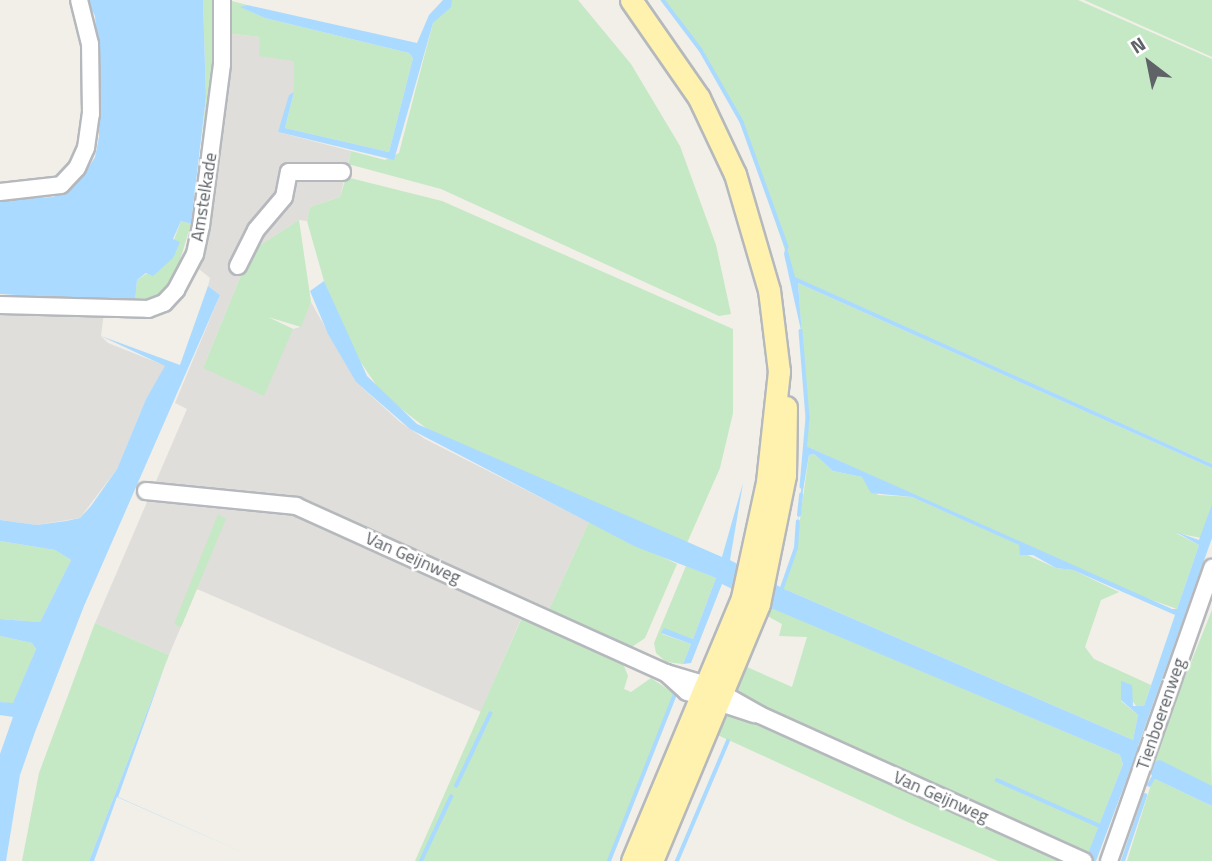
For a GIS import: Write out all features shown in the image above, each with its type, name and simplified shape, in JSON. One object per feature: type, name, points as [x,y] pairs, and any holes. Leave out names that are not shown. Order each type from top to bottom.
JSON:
[{"type":"main road","points":[[631,0],[682,70],[736,174],[760,250],[779,370],[761,562],[750,601],[712,695],[652,861]]},
{"type":"main road","points":[[632,861],[712,695]]},
{"type":"street","points":[[0,192],[61,185],[77,167],[86,148],[91,114],[90,44],[79,0]]},
{"type":"street","name":"Amstelkade","points":[[0,305],[148,309],[164,303],[176,290],[195,254],[201,226],[222,64],[222,0]]},
{"type":"street","points":[[239,267],[256,230],[284,197],[289,172],[342,172]]},
{"type":"street","name":"Van Geijnweg","points":[[146,491],[296,506],[1082,860]]},
{"type":"street","name":"Tienboerenweg","points":[[1110,861],[1212,568]]},
{"type":"shaded area","points":[[226,33],[261,37],[295,60],[294,92],[278,132],[351,151],[340,197],[310,207],[307,221],[299,220],[251,251],[203,368],[259,314],[293,329],[300,327],[311,302],[356,382],[400,422],[425,439],[589,522],[547,614],[527,605],[481,712],[197,589],[169,655],[95,623],[187,409],[175,403],[220,295],[208,286],[210,278],[194,265]]},
{"type":"shaded area","points":[[0,311],[104,312],[101,336],[108,343],[166,366],[146,399],[117,469],[80,518],[37,525],[0,520]]},
{"type":"green space","points":[[203,0],[217,0],[219,36],[199,166],[206,97]]},
{"type":"green space","points":[[228,0],[247,5],[241,7],[265,18],[409,53],[413,58],[389,152],[285,128],[294,92],[294,61],[259,56],[260,37],[226,33]]},
{"type":"green space","points":[[452,0],[578,0],[631,64],[680,146],[716,245],[731,314],[719,316],[441,189],[348,164],[351,151],[385,160],[399,153],[433,23]]},
{"type":"green space","points":[[663,0],[1078,0],[1212,59],[1212,464],[794,277],[742,122],[701,50]]},
{"type":"green space","points":[[1084,0],[1212,0],[1212,57]]},
{"type":"green space","points":[[346,177],[442,201],[733,329],[733,413],[720,468],[687,543],[430,431],[383,395],[351,348],[324,281],[307,221],[310,207],[340,197]]},
{"type":"green space","points":[[299,220],[311,302],[301,327],[268,317],[293,329],[264,396],[203,368],[251,251]]},
{"type":"green space","points":[[181,221],[191,224],[174,280],[151,306],[135,302],[137,280],[166,261]]},
{"type":"green space","points":[[798,283],[1212,468],[1212,504],[1201,538],[1176,533],[1199,545],[1177,609],[1124,590],[806,446],[808,418]]},
{"type":"green space","points":[[814,454],[833,471],[862,477],[878,495],[912,497],[1020,545],[1025,554],[1056,568],[1073,570],[1119,592],[1101,600],[1085,647],[1094,659],[1151,685],[1144,706],[1138,708],[1124,691],[1121,701],[1138,715],[1133,740],[782,588],[796,548],[809,455]]},
{"type":"green space","points":[[218,514],[226,519],[181,627],[174,624]]},
{"type":"green space","points":[[589,522],[677,564],[645,638],[632,647],[624,647],[547,614]]},
{"type":"green space","points":[[0,541],[55,550],[71,560],[40,622],[0,619]]},
{"type":"green space","points":[[686,566],[716,578],[693,639],[664,629],[662,634],[691,644],[683,664],[666,662],[656,653],[654,643]]},
{"type":"green space","points":[[763,604],[1120,755],[1123,764],[1088,854],[770,714],[731,689],[740,664],[792,687],[807,637],[779,636],[782,624],[760,612]]},
{"type":"green space","points":[[1212,610],[1211,752],[1212,788],[1151,762]]},
{"type":"green space","points":[[524,613],[622,661],[628,676],[624,689],[631,692],[651,678],[675,694],[609,861],[415,861]]},
{"type":"green space","points":[[95,623],[169,655],[89,861],[22,861],[39,773]]},
{"type":"green space","points":[[0,636],[32,643],[36,649],[13,704],[0,702]]},
{"type":"green space","points":[[720,712],[779,731],[1070,861],[998,861],[711,732]]},
{"type":"green space","points":[[1153,778],[1212,806],[1212,861],[1127,861]]},
{"type":"water","points":[[87,0],[203,0],[206,97],[191,224],[181,221],[173,239],[180,242],[173,258],[153,276],[146,273],[137,280],[135,302],[0,294],[0,200],[53,197],[83,176],[95,157],[99,137],[98,51],[95,16]]},
{"type":"water","points":[[443,0],[452,0],[451,7],[433,23],[394,160],[278,132],[289,95],[294,92],[285,128],[389,152],[413,58],[409,53],[265,18],[240,7],[247,5],[417,43],[429,15]]},
{"type":"water","points":[[786,244],[795,277],[1212,464],[1212,468],[798,283],[802,335],[784,254]]},
{"type":"water","points":[[324,281],[367,376],[417,424],[722,557],[743,483],[730,560],[782,588],[1133,740],[1138,715],[1121,700],[1121,681],[1132,685],[1133,706],[1144,706],[1175,615],[1073,570],[1056,568],[1033,555],[1020,555],[1019,545],[912,497],[871,493],[862,477],[833,471],[814,454],[809,455],[797,526],[806,446],[1172,609],[1177,609],[1199,545],[1176,532],[1199,540],[1212,504],[1212,538],[1138,746],[1140,757],[1151,762],[1160,760],[1212,786],[1212,806],[1153,778],[1148,768],[1132,765],[1096,861],[1085,861],[1123,764],[1120,755],[771,608],[722,584],[691,663],[683,664],[691,644],[661,633],[664,628],[693,639],[716,578],[634,546],[410,429],[356,382],[328,334],[310,291]]},
{"type":"water","points":[[208,286],[220,295],[84,606],[35,732],[20,775],[6,861],[0,861],[0,754],[13,717],[0,715],[0,702],[13,703],[36,649],[32,643],[0,636],[0,619],[40,622],[71,560],[55,550],[0,541],[0,520],[37,525],[66,521],[80,518],[91,506],[117,469],[146,399],[165,366],[101,336],[180,365]]},
{"type":"water","points":[[164,668],[118,797],[263,861],[117,797],[94,861],[89,861]]},
{"type":"waterway","points":[[663,0],[701,50],[742,122],[787,247]]},
{"type":"waterway","points":[[801,331],[808,418],[802,487]]},
{"type":"waterway","points":[[799,515],[801,495]]},
{"type":"waterway","points":[[782,588],[796,548],[798,522]]},
{"type":"waterway","points":[[609,861],[675,694]]},
{"type":"waterway","points":[[456,786],[490,714]]},
{"type":"waterway","points":[[677,861],[728,741]]},
{"type":"waterway","points":[[1149,785],[1153,778]]},
{"type":"waterway","points":[[997,780],[1098,825]]},
{"type":"waterway","points":[[1123,861],[1145,796]]},
{"type":"waterway","points":[[421,861],[451,797]]}]
